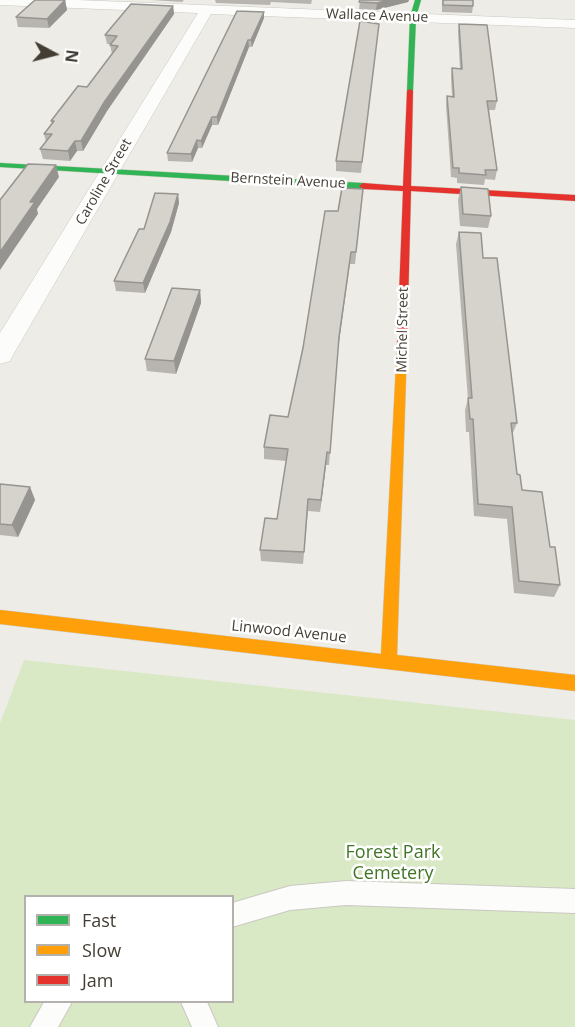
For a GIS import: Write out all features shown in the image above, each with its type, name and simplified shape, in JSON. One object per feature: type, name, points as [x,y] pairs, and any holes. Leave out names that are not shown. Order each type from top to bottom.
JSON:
[{"type":"street","name":"Michel Street","points":[[389,660],[401,400],[413,17],[418,0]]},
{"type":"street","name":"Wallace Avenue","points":[[7,1],[90,2],[207,9],[254,5],[413,17],[575,24]]},
{"type":"street","points":[[0,13],[7,1]]},
{"type":"street","name":"Caroline Street","points":[[0,355],[207,9]]},
{"type":"street","name":"Bernstein Avenue","points":[[0,165],[575,198]]},
{"type":"street","name":"Linwood Avenue","points":[[0,617],[389,660],[575,684]]},
{"type":"lane","points":[[234,914],[290,898],[346,893],[575,901]]},
{"type":"lane","points":[[42,1027],[59,1003]]},
{"type":"lane","points":[[194,1003],[205,1027]]},
{"type":"green space","name":"Forest Park Cemetery","points":[[24,660],[575,720],[575,1027],[0,1027],[0,723]]},
{"type":"building","points":[[35,0],[65,0],[47,19],[16,17]]},
{"type":"building","points":[[360,0],[389,0],[377,3],[359,2]]},
{"type":"building","points":[[443,0],[473,0],[473,6],[443,5]]},
{"type":"building","points":[[131,4],[173,6],[105,101],[81,141],[75,141],[68,151],[40,149],[52,134],[44,134],[54,121],[51,121],[78,86],[87,87],[118,46],[110,45],[117,36],[105,35]]},
{"type":"building","points":[[237,11],[264,12],[251,40],[248,40],[217,117],[212,117],[201,141],[197,140],[191,154],[167,153]]},
{"type":"building","points":[[360,21],[379,24],[362,162],[336,161]]},
{"type":"building","points":[[459,24],[487,25],[497,101],[487,101],[497,170],[485,170],[486,175],[459,173],[459,168],[453,168],[447,96],[454,97],[452,68],[462,69]]},
{"type":"building","points":[[28,164],[56,165],[30,202],[35,202],[0,252],[0,200]]},
{"type":"building","points":[[461,187],[488,189],[491,216],[463,214]]},
{"type":"building","points":[[342,188],[363,189],[356,252],[351,252],[339,337],[330,453],[327,452],[321,500],[308,499],[304,552],[260,550],[265,518],[277,519],[288,449],[264,447],[270,415],[288,417],[303,348],[325,211],[338,211]]},
{"type":"building","points":[[155,193],[178,194],[170,222],[143,283],[114,281],[139,229],[144,229]]},
{"type":"building","points":[[459,232],[481,233],[483,258],[497,258],[517,423],[511,423],[517,474],[520,475],[522,490],[542,492],[550,547],[555,547],[560,585],[519,581],[512,507],[478,504],[473,419],[470,419],[468,398],[472,398]]},
{"type":"building","points":[[172,288],[200,290],[174,361],[145,359]]},
{"type":"building","points":[[0,484],[30,487],[12,525],[0,524]]},
{"type":"traffic: fast","points":[[410,91],[413,17],[418,0]]},
{"type":"traffic: fast","points":[[0,165],[363,186]]},
{"type":"traffic: slow","points":[[389,660],[402,346]]},
{"type":"traffic: slow","points":[[0,617],[575,683]]},
{"type":"traffic: jam","points":[[402,346],[410,91]]},
{"type":"traffic: jam","points":[[363,186],[575,198]]}]
